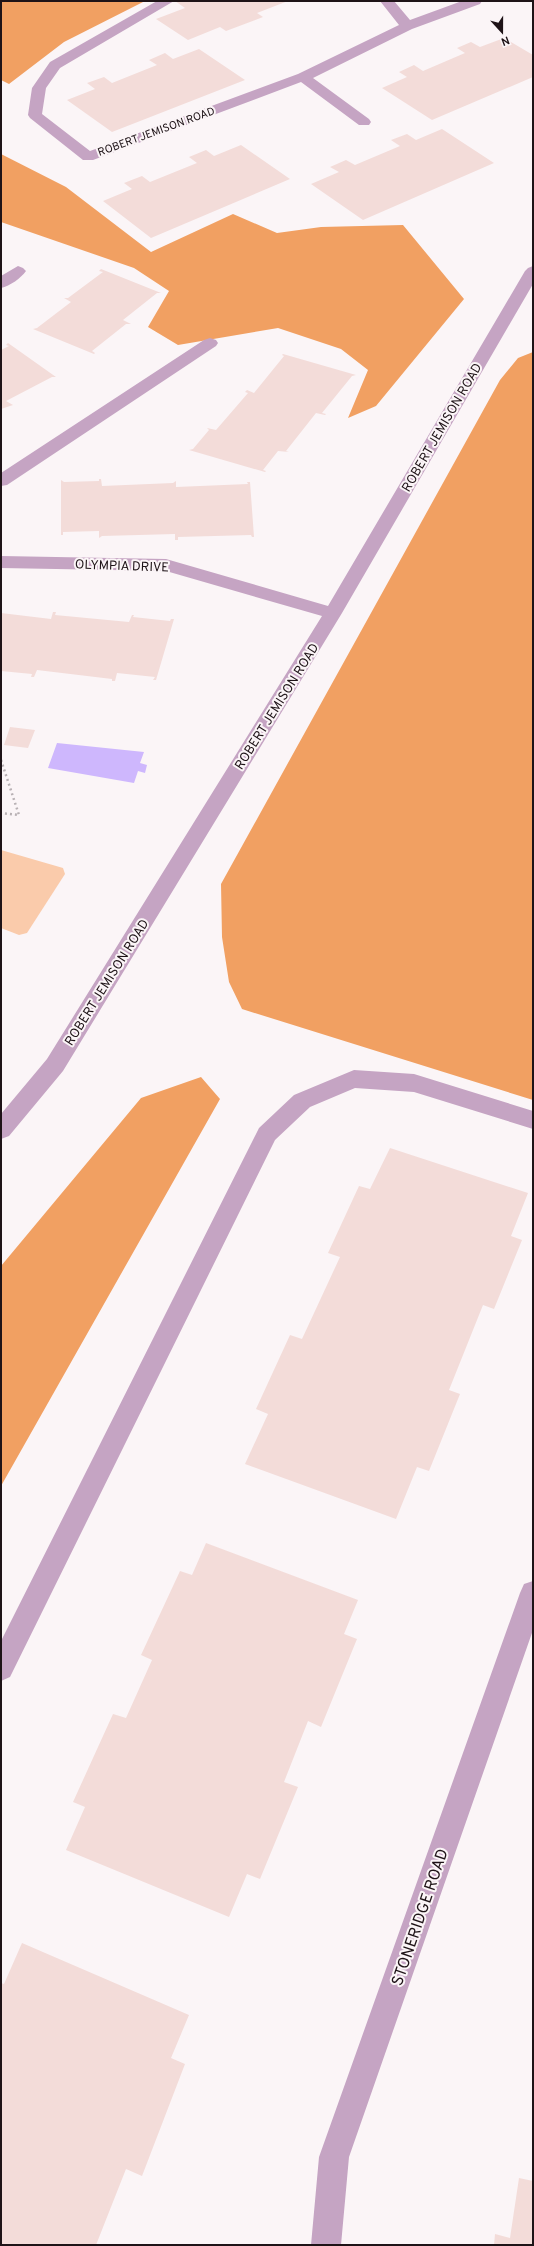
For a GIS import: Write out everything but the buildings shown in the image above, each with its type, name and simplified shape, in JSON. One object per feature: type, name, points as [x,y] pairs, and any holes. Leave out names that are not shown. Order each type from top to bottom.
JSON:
[{"type":"street","name":"ROBERT JEMISON ROAD","points":[[167,1],[55,65],[39,88],[35,115],[88,157],[303,77],[407,26]]},
{"type":"street","points":[[387,1],[407,26],[475,1]]},
{"type":"street","points":[[303,77],[364,122]]},
{"type":"street","name":"ROBERT JEMISON ROAD","points":[[1,1130],[55,1065],[333,613],[528,288],[533,270]]},
{"type":"street","points":[[1,283],[18,271]]},
{"type":"street","points":[[1,481],[210,343]]},
{"type":"street","name":"OLYMPIA DRIVE","points":[[1,562],[166,565],[333,613]]},
{"type":"street","points":[[1,1668],[267,1134],[302,1101],[354,1079],[414,1083],[533,1120]]},
{"type":"street","name":"STONERIDGE ROAD","points":[[326,2245],[334,2157],[533,1593]]},
{"type":"path","points":[[1,760],[19,815],[1,812]]},
{"type":"shaded area","points":[[1,1],[145,1],[64,42],[9,84],[1,80]]},
{"type":"shaded area","points":[[1,154],[66,187],[151,252],[233,214],[277,233],[321,227],[403,225],[464,299],[376,406],[348,418],[368,370],[341,349],[278,328],[178,345],[148,327],[169,291],[134,268],[1,222]]},
{"type":"shaded area","points":[[533,352],[533,1100],[242,1009],[229,982],[222,937],[221,884],[500,380],[518,358]]},
{"type":"shaded area","points":[[57,743],[144,752],[140,763],[147,765],[145,773],[138,771],[134,783],[48,768]]},
{"type":"shaded area","points":[[1,850],[63,868],[65,874],[27,933],[19,935],[1,928]]},
{"type":"shaded area","points":[[201,1077],[220,1099],[1,1486],[1,1266],[141,1098]]}]
